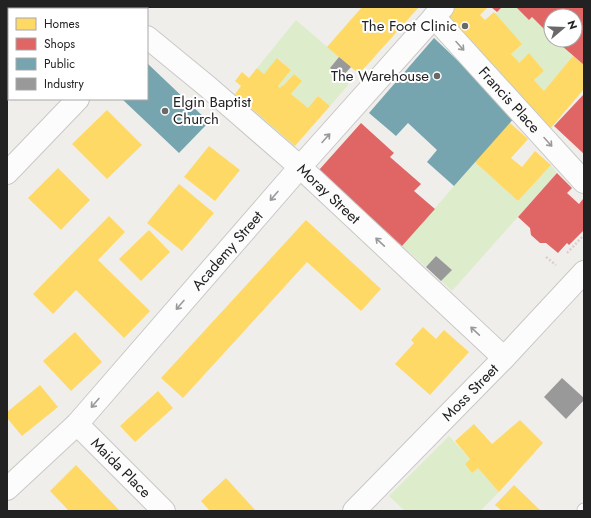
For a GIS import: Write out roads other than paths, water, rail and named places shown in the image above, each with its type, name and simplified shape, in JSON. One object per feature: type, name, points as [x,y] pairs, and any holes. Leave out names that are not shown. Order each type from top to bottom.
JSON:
[{"type":"street","name":"Academy Street","points":[[7,489],[77,424],[300,167],[439,12]]},
{"type":"street","name":"Francis Place","points":[[439,12],[584,182]]},
{"type":"street","name":"Moray Street","points":[[148,38],[208,87],[300,167],[504,358]]},
{"type":"street","points":[[7,173],[77,100]]},
{"type":"street","name":"Moss Street","points":[[354,511],[504,358],[584,272]]},
{"type":"street","name":"Maida Place","points":[[77,424],[164,511]]},
{"type":"place","name":"The Foot Clinic","points":[[465,26]]},
{"type":"place","name":"The Warehouse","points":[[437,76]]},
{"type":"place","name":"Elgin Baptist Church","points":[[165,111]]}]
